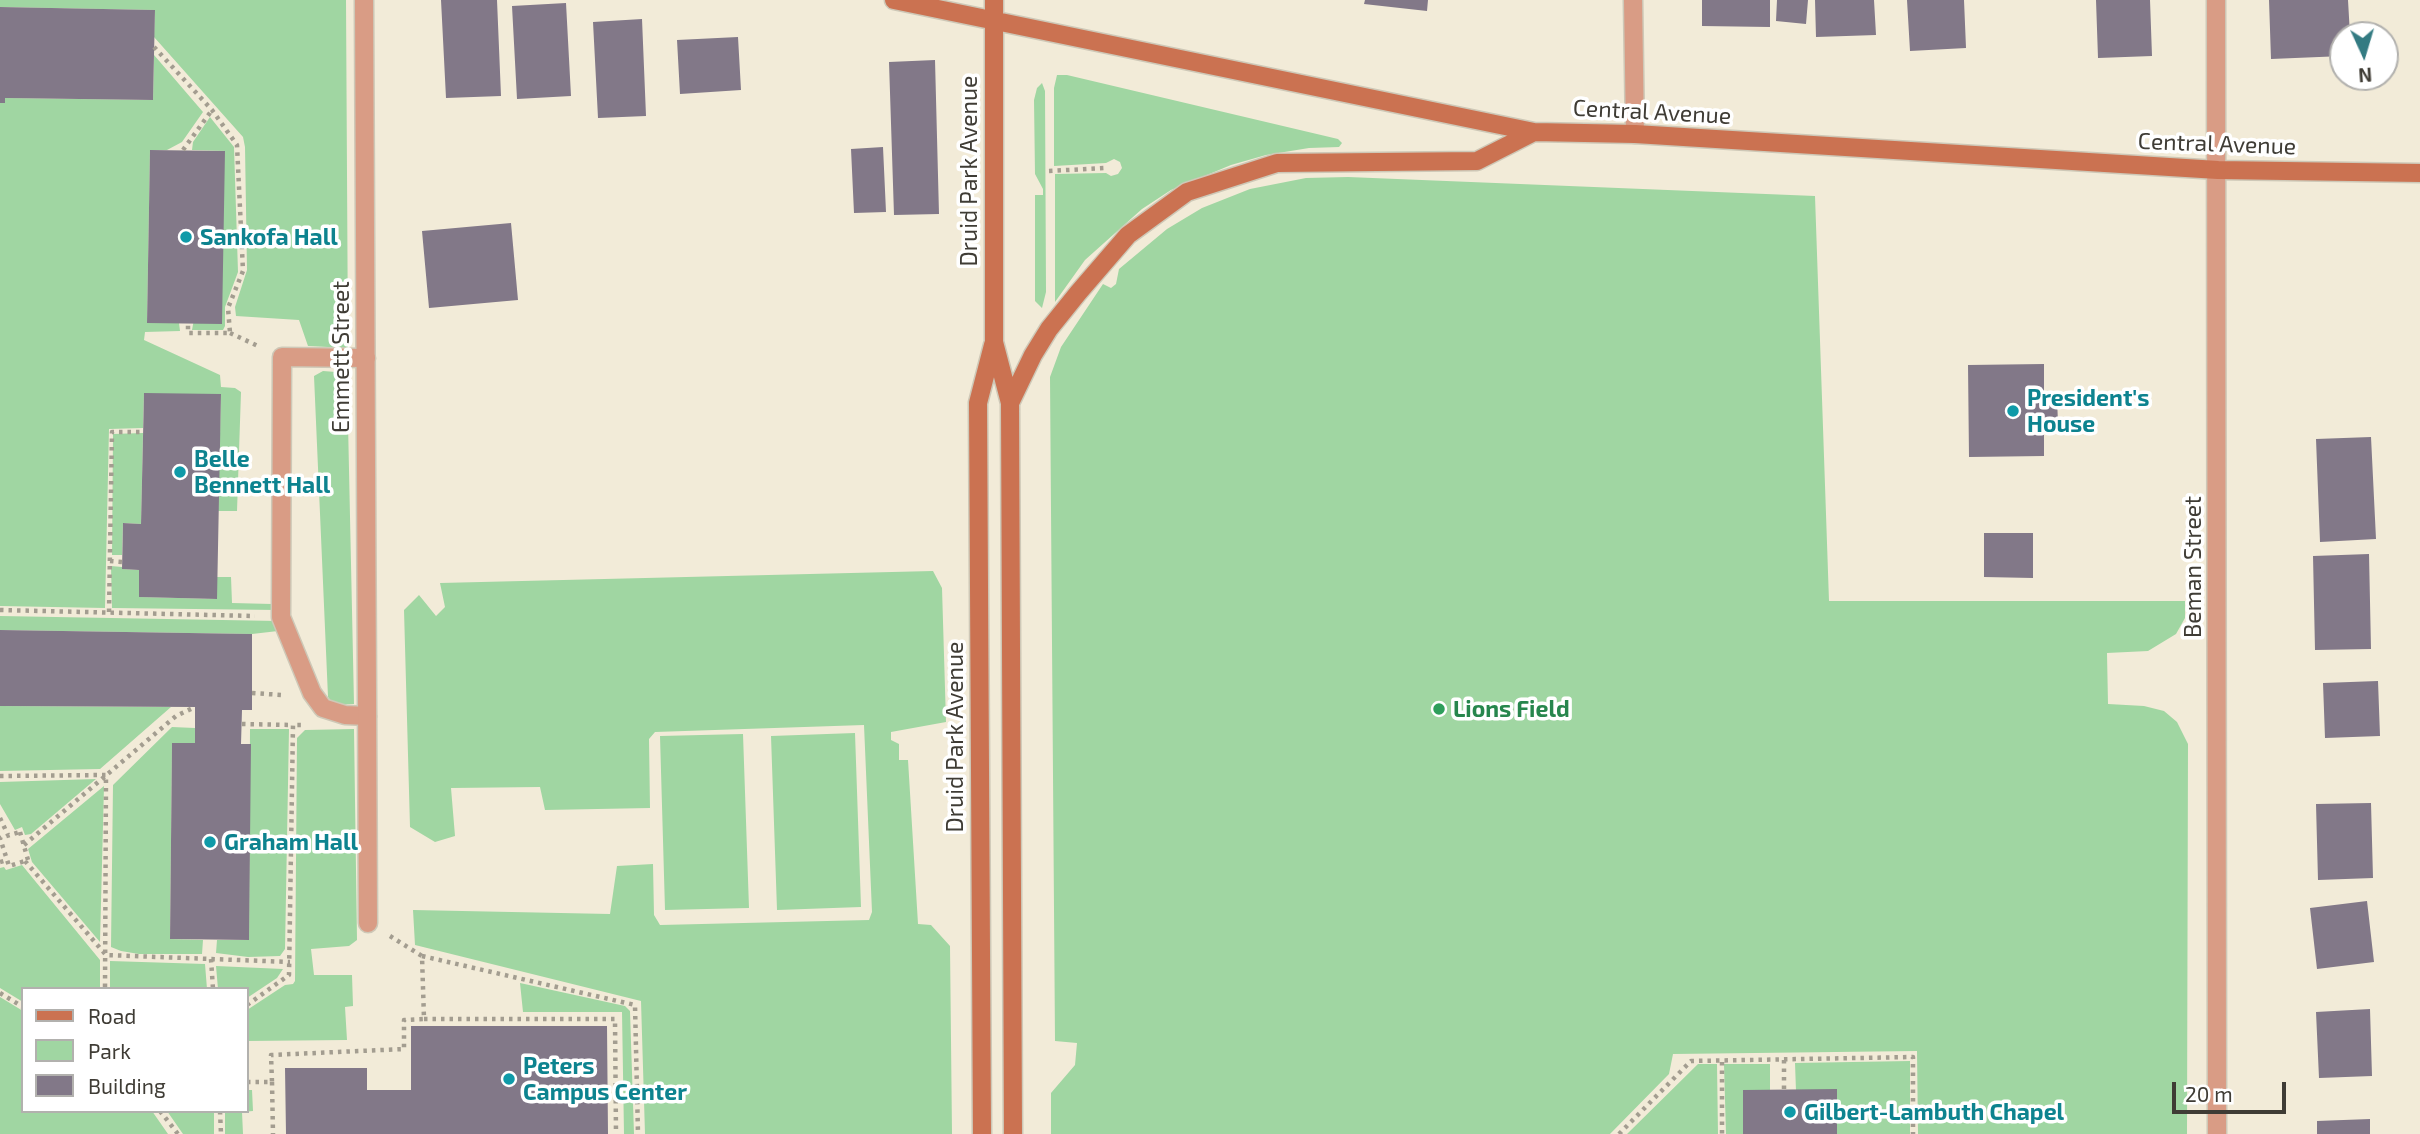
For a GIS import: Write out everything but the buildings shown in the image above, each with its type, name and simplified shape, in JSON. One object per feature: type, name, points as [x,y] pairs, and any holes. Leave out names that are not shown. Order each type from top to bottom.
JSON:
[{"type":"main road","name":"Central Avenue","points":[[894,0],[1534,132],[1635,134],[2218,170],[2420,173]]},
{"type":"main road","name":"Druid Park Avenue","points":[[994,0],[994,342],[1010,403],[1013,1134]]},
{"type":"main road","points":[[1010,403],[1033,355],[1049,330],[1086,284],[1128,235],[1187,192],[1277,163],[1477,161],[1534,132]]},
{"type":"main road","name":"Druid Park Avenue","points":[[982,1134],[978,403],[994,342]]},
{"type":"street","name":"Emmett Street","points":[[364,0],[368,923]]},
{"type":"street","points":[[1633,0],[1635,134]]},
{"type":"street","name":"Beman Street","points":[[2216,0],[2217,1134]]},
{"type":"street","points":[[366,358],[282,357],[281,617],[312,693],[323,708],[345,715],[368,716]]},
{"type":"path","points":[[154,47],[212,110],[237,145],[243,271],[228,308],[230,334],[188,333],[188,323]]},
{"type":"path","points":[[183,150],[212,110]]},
{"type":"path","points":[[1049,171],[1105,168]]},
{"type":"path","points":[[109,612],[112,432],[143,432]]},
{"type":"path","points":[[110,561],[122,562]]},
{"type":"path","points":[[0,610],[281,617]]},
{"type":"path","points":[[24,845],[176,716],[195,708]]},
{"type":"path","points":[[242,724],[310,725]]},
{"type":"path","points":[[248,1004],[289,975],[293,725]]},
{"type":"path","points":[[0,776],[106,775]]},
{"type":"path","points":[[105,987],[106,775]]},
{"type":"path","points":[[0,818],[8,835]]},
{"type":"path","points":[[20,832],[24,845],[29,860],[9,866],[0,838],[20,832]]},
{"type":"path","points":[[0,862],[7,860]]},
{"type":"path","points":[[25,861],[106,955],[290,962]]},
{"type":"path","points":[[368,923],[422,956],[635,1005],[639,1134]]},
{"type":"path","points":[[422,956],[424,1019]]},
{"type":"path","points":[[211,959],[213,987]]},
{"type":"path","points":[[0,993],[21,1006]]},
{"type":"path","points":[[273,1134],[271,1055],[404,1049],[404,1020],[615,1019],[616,1134]]},
{"type":"path","points":[[1619,1134],[1691,1061],[1913,1057],[1913,1134]]},
{"type":"path","points":[[1784,1060],[1784,1091]]},
{"type":"path","points":[[1721,1062],[1722,1134]]},
{"type":"path","points":[[248,1082],[272,1082]]},
{"type":"path","points":[[162,1113],[178,1134]]},
{"type":"path","points":[[220,1113],[221,1134]]},
{"type":"green space","points":[[0,0],[346,0],[348,348],[308,346],[299,320],[236,316],[235,307],[247,270],[243,137],[154,37],[155,10],[0,7]]},
{"type":"green space","points":[[154,55],[203,112],[182,142],[167,150],[150,150],[147,322],[179,323],[180,331],[145,332],[144,340],[220,375],[221,387],[235,388],[241,392],[237,511],[218,511],[221,395],[144,394],[143,428],[109,429],[105,608],[0,606],[0,103],[5,103],[5,98],[153,100]]},
{"type":"green space","points":[[1057,75],[1067,75],[1338,139],[1342,143],[1339,147],[1309,148],[1266,155],[1231,165],[1171,190],[1142,209],[1085,260],[1055,302],[1055,174],[1106,173],[1111,176],[1118,174],[1122,168],[1120,162],[1114,159],[1106,163],[1054,166],[1054,88]]},
{"type":"green space","points":[[1042,83],[1045,91],[1046,292],[1042,308],[1035,301],[1035,195],[1043,195],[1043,189],[1035,174],[1034,100],[1037,88]]},
{"type":"green space","points":[[210,117],[234,147],[238,272],[225,307],[223,330],[192,330],[225,151],[192,150],[193,142]]},
{"type":"green space","points":[[1348,177],[1815,196],[1829,601],[2185,601],[2185,618],[2176,634],[2148,651],[2107,653],[2108,704],[2144,706],[2164,711],[2177,722],[2188,744],[2187,1134],[1918,1134],[1917,1051],[1673,1054],[1669,1074],[1610,1134],[1051,1134],[1051,1093],[1075,1065],[1077,1043],[1055,1041],[1050,377],[1061,347],[1103,284],[1111,288],[1116,284],[1119,269],[1167,229],[1202,208],[1250,189],[1306,178]]},
{"type":"green space","points":[[323,371],[347,376],[354,704],[334,705],[328,697],[314,376]]},
{"type":"green space","points":[[143,433],[141,524],[123,523],[122,555],[112,555],[113,434]]},
{"type":"green space","points":[[111,566],[139,570],[140,597],[216,599],[217,577],[231,577],[232,603],[272,604],[277,610],[112,608]]},
{"type":"green space","points":[[933,571],[942,588],[946,722],[891,732],[891,740],[899,744],[899,760],[908,760],[918,924],[931,925],[950,946],[952,1134],[645,1134],[641,1001],[415,945],[413,910],[610,914],[617,866],[653,864],[654,915],[660,925],[869,920],[872,912],[864,725],[655,732],[649,739],[650,808],[545,810],[540,787],[451,788],[455,836],[435,842],[410,827],[404,610],[419,595],[436,616],[445,607],[440,583]]},
{"type":"green space","points":[[0,616],[278,621],[278,631],[252,634],[0,630]]},
{"type":"green space","points":[[0,706],[171,707],[100,769],[0,771]]},
{"type":"green space","points":[[172,727],[195,728],[195,743],[172,743],[170,939],[203,940],[202,954],[139,954],[121,951],[111,947],[113,785]]},
{"type":"green space","points":[[250,729],[289,729],[285,949],[280,956],[248,957],[216,953],[217,940],[249,940]]},
{"type":"green space","points":[[354,729],[357,940],[349,946],[311,949],[314,975],[352,975],[353,1006],[345,1007],[347,1040],[248,1041],[248,1009],[295,981],[297,738],[305,730]]},
{"type":"green space","points":[[855,733],[861,907],[777,910],[771,736]]},
{"type":"green space","points":[[743,734],[749,908],[665,910],[660,736]]},
{"type":"green space","points":[[96,779],[31,834],[25,835],[22,827],[15,830],[0,804],[0,782]]},
{"type":"green space","points":[[104,786],[100,942],[32,862],[28,849]]},
{"type":"green space","points":[[22,865],[100,960],[100,987],[21,987],[21,1001],[0,988],[0,868],[4,867],[6,870]]},
{"type":"green space","points":[[110,961],[205,964],[207,987],[110,987]]},
{"type":"green space","points":[[216,966],[283,969],[277,978],[248,997],[248,987],[218,987]]},
{"type":"green space","points":[[520,983],[625,1006],[630,1011],[634,1134],[624,1134],[622,1012],[523,1012]]},
{"type":"green space","points":[[0,997],[21,1010],[21,1113],[153,1113],[168,1134],[0,1134]]},
{"type":"green space","points":[[1910,1061],[1910,1134],[1837,1134],[1796,1091],[1795,1063]]},
{"type":"green space","points":[[1698,1064],[1717,1064],[1718,1134],[1627,1134]]},
{"type":"green space","points":[[1724,1064],[1770,1064],[1770,1091],[1743,1134],[1726,1134]]},
{"type":"green space","points":[[248,1090],[252,1090],[253,1111],[248,1111]]},
{"type":"green space","points":[[168,1113],[214,1113],[214,1134],[183,1134]]},
{"type":"green space","points":[[225,1113],[242,1113],[243,1134],[225,1134]]},
{"type":"place","name":"Sankofa Hall","points":[[186,237]]},
{"type":"place","name":"President's House","points":[[2013,411]]},
{"type":"place","name":"Belle Bennett Hall","points":[[180,472]]},
{"type":"place","name":"Lions Field","points":[[1439,709]]},
{"type":"place","name":"Graham Hall","points":[[210,842]]},
{"type":"place","name":"Peters Campus Center","points":[[509,1079]]},
{"type":"place","name":"Gilbert-Lambuth Chapel","points":[[1790,1112]]}]
